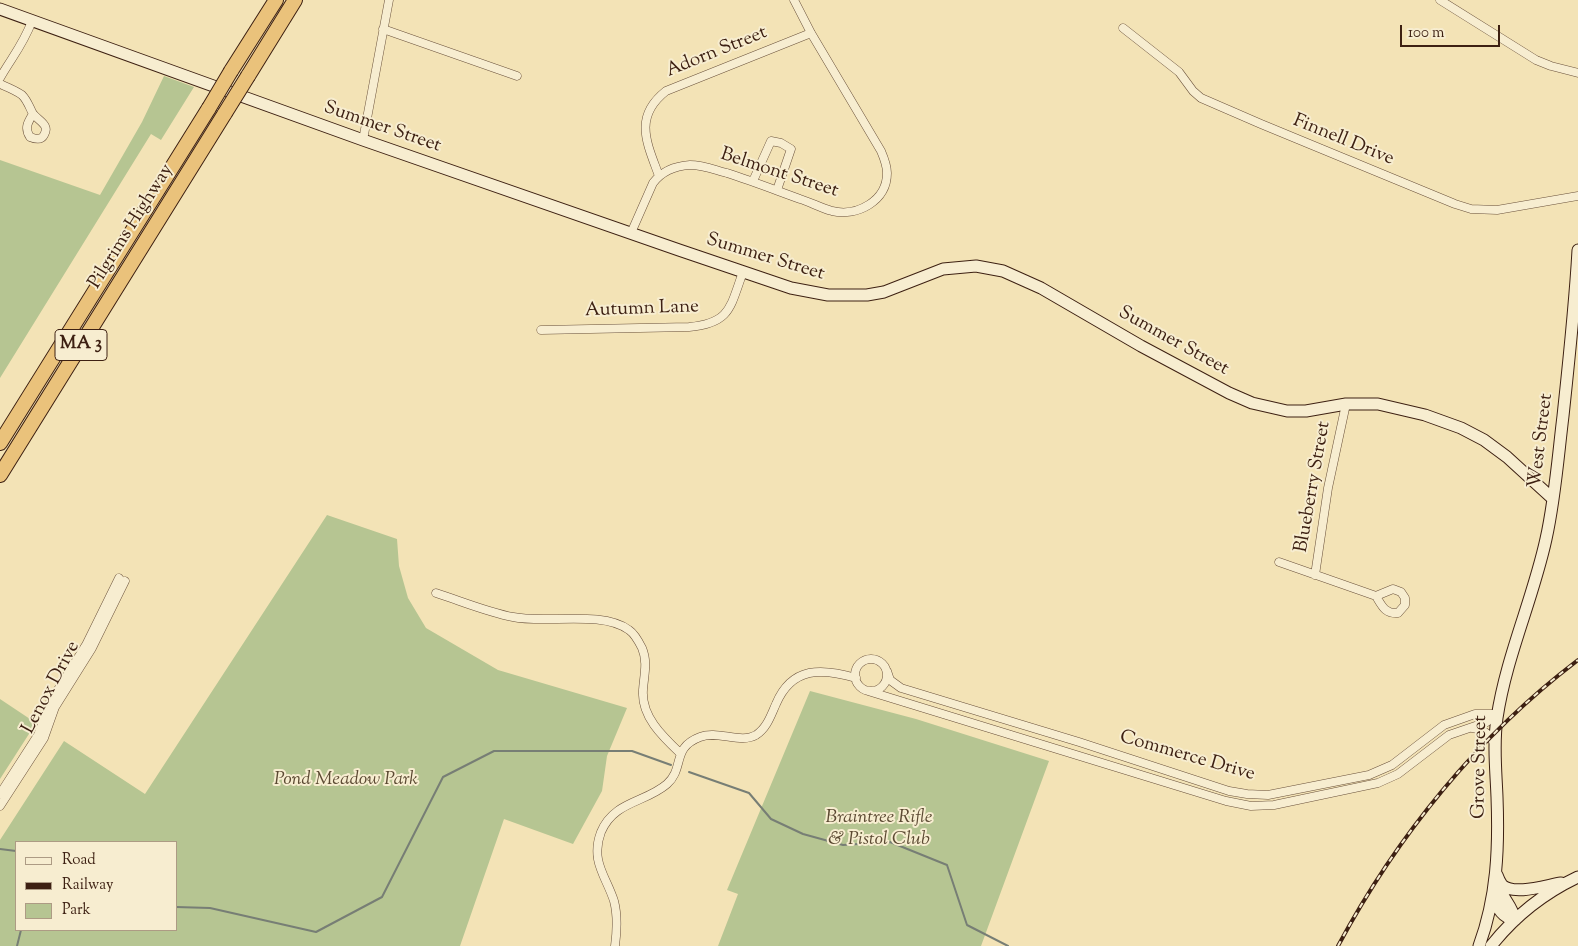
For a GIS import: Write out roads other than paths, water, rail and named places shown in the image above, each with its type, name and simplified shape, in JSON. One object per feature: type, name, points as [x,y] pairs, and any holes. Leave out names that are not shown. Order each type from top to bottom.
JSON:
[{"type":"highway","name":"Pilgrims Highway","points":[[0,444],[276,0]]},
{"type":"highway","name":"Pilgrims Highway","points":[[0,475],[295,0]]},
{"type":"street","points":[[363,140],[389,0]]},
{"type":"street","name":"Belmont Street","points":[[659,176],[680,166],[699,166],[753,181],[833,211],[849,212],[862,209],[880,195],[887,175],[886,163],[881,151],[811,33],[794,0]]},
{"type":"street","points":[[1440,0],[1536,60],[1578,74]]},
{"type":"street","name":"Summer Street","points":[[0,9],[363,140],[743,272],[810,292],[846,296],[884,292],[943,269],[959,266],[990,268],[1016,275],[1141,346],[1229,393],[1252,403],[1287,411],[1306,411],[1346,404],[1372,403],[1397,407],[1466,430],[1484,440],[1506,457],[1553,499]]},
{"type":"street","points":[[0,78],[17,54],[32,21]]},
{"type":"street","name":"Finnell Drive","points":[[1122,28],[1179,72],[1193,91],[1201,98],[1247,119],[1455,204],[1471,209],[1499,210],[1578,196]]},
{"type":"street","points":[[383,29],[517,76]]},
{"type":"street","name":"Adorn Street","points":[[659,176],[648,145],[646,133],[649,109],[656,99],[666,91],[811,33]]},
{"type":"street","points":[[0,84],[23,96],[31,107],[33,114]]},
{"type":"street","points":[[753,181],[771,141],[781,143],[791,149],[777,190]]},
{"type":"street","points":[[630,233],[659,176]]},
{"type":"street","name":"West Street","points":[[1519,633],[1542,556],[1553,499],[1570,348],[1578,250]]},
{"type":"street","name":"Autumn Lane","points":[[541,330],[689,326],[712,323],[723,316],[728,309],[743,272]]},
{"type":"street","name":"Blueberry Street","points":[[1315,575],[1327,496],[1346,404]]},
{"type":"street","points":[[1279,562],[1376,596]]},
{"type":"street","name":"Lenox Drive","points":[[0,794],[44,738],[55,707],[92,648],[122,579]]},
{"type":"street","points":[[436,593],[514,618],[593,620],[615,624],[628,629],[636,638],[644,656],[643,700],[647,714],[655,726],[680,753]]},
{"type":"street","name":"Grove Street","points":[[1479,946],[1494,892],[1496,875],[1498,824],[1495,747],[1497,714],[1519,633]]},
{"type":"street","points":[[865,660],[876,660],[885,666],[887,671],[886,682],[874,691],[868,691],[860,686],[856,678],[857,667],[865,660]]},
{"type":"street","points":[[615,946],[617,916],[613,898],[598,862],[600,835],[607,822],[631,802],[662,787],[669,781],[676,770],[680,753],[687,744],[704,735],[748,738],[756,734],[770,720],[783,690],[796,678],[804,674],[822,671],[856,678]]},
{"type":"street","name":"Commerce Drive","points":[[887,671],[890,680],[901,688],[1229,790],[1257,795],[1273,794],[1374,773],[1392,765],[1439,729],[1469,716],[1485,713],[1497,714]]},
{"type":"street","name":"Commerce Drive","points":[[868,691],[958,717],[1226,801],[1257,806],[1274,805],[1378,783],[1398,774],[1444,738],[1487,722],[1497,714]]},
{"type":"street","points":[[1467,728],[1484,732],[1492,740],[1495,747]]},
{"type":"street","points":[[1439,729],[1444,738]]},
{"type":"street","points":[[1423,740],[1430,748]]},
{"type":"street","name":"Lenox Drive","points":[[0,806],[18,772]]},
{"type":"street","points":[[1302,788],[1304,799]]},
{"type":"street","points":[[1496,875],[1503,886],[1516,890],[1531,889],[1576,878]]},
{"type":"street","name":"Grove Street","points":[[1496,875],[1499,889],[1515,920]]},
{"type":"street","points":[[1491,946],[1515,920],[1543,898],[1576,878]]},
{"type":"street","points":[[1494,892],[1496,904],[1502,914],[1507,918],[1515,920]]},
{"type":"waterway","points":[[178,907],[210,908],[316,932],[382,897],[443,777],[494,751],[632,751],[671,765]]},
{"type":"waterway","points":[[689,772],[749,793],[771,819],[803,834],[843,845],[890,842],[947,865],[967,925],[1008,946]]},
{"type":"waterway","points":[[0,849],[15,851]]},
{"type":"waterway","points":[[17,946],[21,931]]},
{"type":"railway","points":[[1338,946],[1386,866],[1413,827],[1443,790],[1507,721],[1578,660]]},
{"type":"park label","name":"Pond Meadow Park","points":[[346,781]]},
{"type":"park label","name":"Braintree Rifle & Pistol Club","points":[[879,830]]}]
